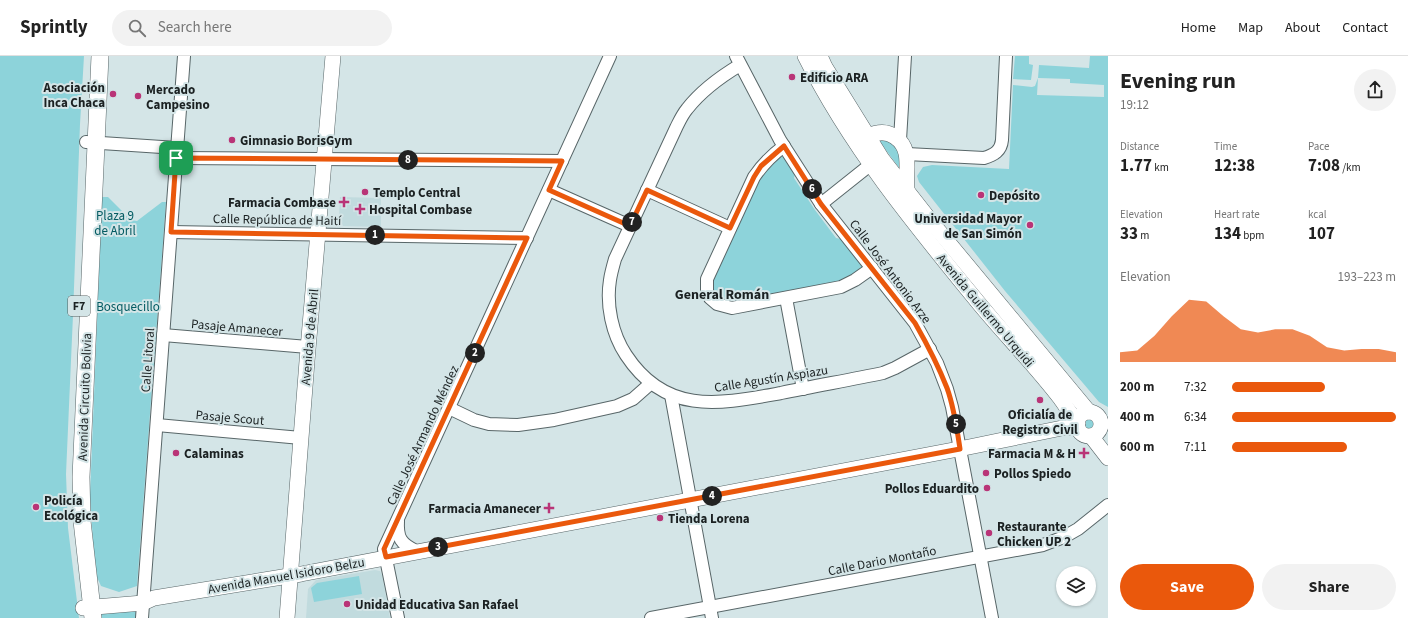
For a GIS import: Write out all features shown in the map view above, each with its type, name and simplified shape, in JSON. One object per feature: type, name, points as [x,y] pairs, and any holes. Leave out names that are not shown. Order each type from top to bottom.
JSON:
[{"type":"highway","name":"Avenida Circuito Bolivia","points":[[87,608],[81,473],[91,143],[89,56]]},
{"type":"highway","name":"Avenida Circuito Bolivia","points":[[91,143],[100,56]]},
{"type":"main road","name":"Avenida 9 de Abril","points":[[286,618],[308,346],[334,56]]},
{"type":"main road","name":"Avenida Guillermo Urquidi","points":[[805,56],[820,86],[870,164],[972,295],[1060,399],[1078,424],[1082,434],[1091,436]]},
{"type":"main road","name":"Avenida Guillermo Urquidi","points":[[820,56],[825,68],[882,158],[943,236],[1102,422]]},
{"type":"main road","points":[[868,136],[876,133],[885,133],[893,135],[900,140],[905,147],[907,154],[907,190]]},
{"type":"main road","points":[[1078,424],[1082,414],[1102,422],[1099,432],[1091,436],[1108,458]]},
{"type":"main road","name":"Avenida Manuel Isidoro Belzu","points":[[87,608],[145,603],[960,449],[1078,424]]},
{"type":"street","name":"Calle Litoral","points":[[145,603],[184,56]]},
{"type":"street","name":"Calle José Armando Méndez","points":[[386,557],[384,549],[610,56]]},
{"type":"street","points":[[900,140],[905,56]]},
{"type":"street","points":[[907,154],[984,158],[998,151],[1002,140],[1006,56]]},
{"type":"street","name":"Calle José Antonio Arze","points":[[738,61],[784,146],[821,204],[915,323],[930,349],[947,389],[992,618]]},
{"type":"street","name":"Calle Agustín Aspiazu","points":[[738,61],[725,74],[704,90],[686,110],[676,128],[615,259],[610,280],[609,304],[614,329],[622,348],[632,364],[650,384],[671,395],[691,401],[722,402],[803,389],[883,373],[930,349]]},
{"type":"street","points":[[91,143],[176,153],[325,159],[562,161]]},
{"type":"street","points":[[784,146],[761,166],[754,177],[706,279],[707,291],[710,298],[717,304],[732,308],[841,287],[855,280],[872,268]]},
{"type":"street","points":[[821,204],[870,164]]},
{"type":"street","points":[[549,190],[630,226]]},
{"type":"street","points":[[647,190],[730,228]]},
{"type":"street","name":"Calle República de Haití","points":[[171,232],[527,238]]},
{"type":"street","points":[[786,298],[803,389]]},
{"type":"street","name":"Pasaje Amanecer","points":[[163,335],[308,346]]},
{"type":"street","points":[[449,408],[474,420],[489,424],[518,425],[554,420],[617,406],[633,399],[650,384]]},
{"type":"street","points":[[671,395],[711,612]]},
{"type":"street","name":"Pasaje Scout","points":[[157,425],[301,438]]},
{"type":"street","name":"Calle Dario Montaño","points":[[650,618],[711,612],[980,556],[1043,545],[1064,538],[1078,529],[1108,505]]},
{"type":"street","name":"Calle José Armando Méndez","points":[[398,519],[399,538],[404,544],[416,551]]},
{"type":"street","points":[[386,557],[398,618]]},
{"type":"shaded area","name":"Hospital Combase","points":[[340,197],[381,198],[381,227],[343,226],[339,217]]},
{"type":"shaded area","name":"Unidad Educativa San Rafael","points":[[375,570],[380,571],[382,575],[390,618],[306,618],[308,589],[316,580]]},
{"type":"green space","points":[[0,56],[84,56],[66,474],[68,528],[79,618],[0,618]]},
{"type":"green space","points":[[1015,56],[1029,56],[1029,64],[1033,65],[1031,80],[1013,79]]},
{"type":"green space","name":"Universidad Mayor de San Simón","points":[[1090,56],[1108,56],[1108,407],[1099,402],[1005,291],[919,182],[917,176],[923,167],[932,165],[1009,169],[1013,85],[1035,86],[1038,78],[1039,65],[1089,68]],"holes":[[[1038,78],[1070,79],[1070,83],[1104,85],[1104,97],[1037,95]]]},
{"type":"green space","points":[[882,136],[900,146],[900,169],[877,138]]},
{"type":"green space","points":[[779,157],[784,157],[796,170],[794,178],[815,210],[836,238],[846,240],[862,262],[863,267],[860,271],[839,283],[731,304],[724,303],[713,294],[711,277],[749,196],[766,168]]},
{"type":"green space","points":[[102,197],[108,197],[131,220],[137,221],[162,202],[166,202],[137,586],[119,592],[101,586],[95,573],[90,495]]},
{"type":"green space","points":[[1088,418],[1092,418],[1096,424],[1092,430],[1088,430],[1084,426],[1084,422]]},
{"type":"green space","points":[[359,576],[362,594],[314,602],[311,588],[317,583]]},
{"type":"green space","points":[[135,610],[137,613],[136,618],[100,618],[99,611]]},
{"type":"place","name":"Edificio ARA","points":[[792,77]]},
{"type":"place","name":"Asociación Inca Chaca","points":[[113,94]]},
{"type":"place","name":"Mercado Campesino","points":[[138,96]]},
{"type":"place","name":"Gimnasio BorisGym","points":[[232,140]]},
{"type":"place","name":"Templo Central","points":[[365,192]]},
{"type":"place","name":"Depósito","points":[[981,195]]},
{"type":"place","name":"Farmacia Combase","points":[[344,202]]},
{"type":"place","name":"Hospital Combase","points":[[360,209]]},
{"type":"place","name":"Universidad Mayor de San Simón","points":[[1030,225]]},
{"type":"place","name":"Oficialía de Registro Civil","points":[[1040,400]]},
{"type":"place","name":"Calaminas","points":[[176,453]]},
{"type":"place","name":"Farmacia M & H","points":[[1084,453]]},
{"type":"place","name":"Pollos Spiedo","points":[[986,473]]},
{"type":"place","name":"Pollos Eduardito","points":[[987,488]]},
{"type":"place","name":"Policía Ecológica","points":[[36,507]]},
{"type":"place","name":"Farmacia Amanecer","points":[[549,508]]},
{"type":"place","name":"Tienda Lorena","points":[[660,518]]},
{"type":"place","name":"Restaurante Chicken UP 2","points":[[989,533]]},
{"type":"place","name":"Unidad Educativa San Rafael","points":[[347,604]]},
{"type":"district","name":"General Román","points":[[722,294]]},
{"type":"route","points":[[784,146],[821,204],[915,323],[924,338],[937,363],[947,389],[960,449],[386,557],[384,549],[527,238],[171,232],[176,158],[562,161],[549,190],[630,226],[647,190],[730,228],[754,177],[761,166],[784,146]]},
{"type":"park label","name":"Plaza 9 de Abril","points":[[115,222]]},
{"type":"park label","name":"Bosquecillo","points":[[128,306]]}]
